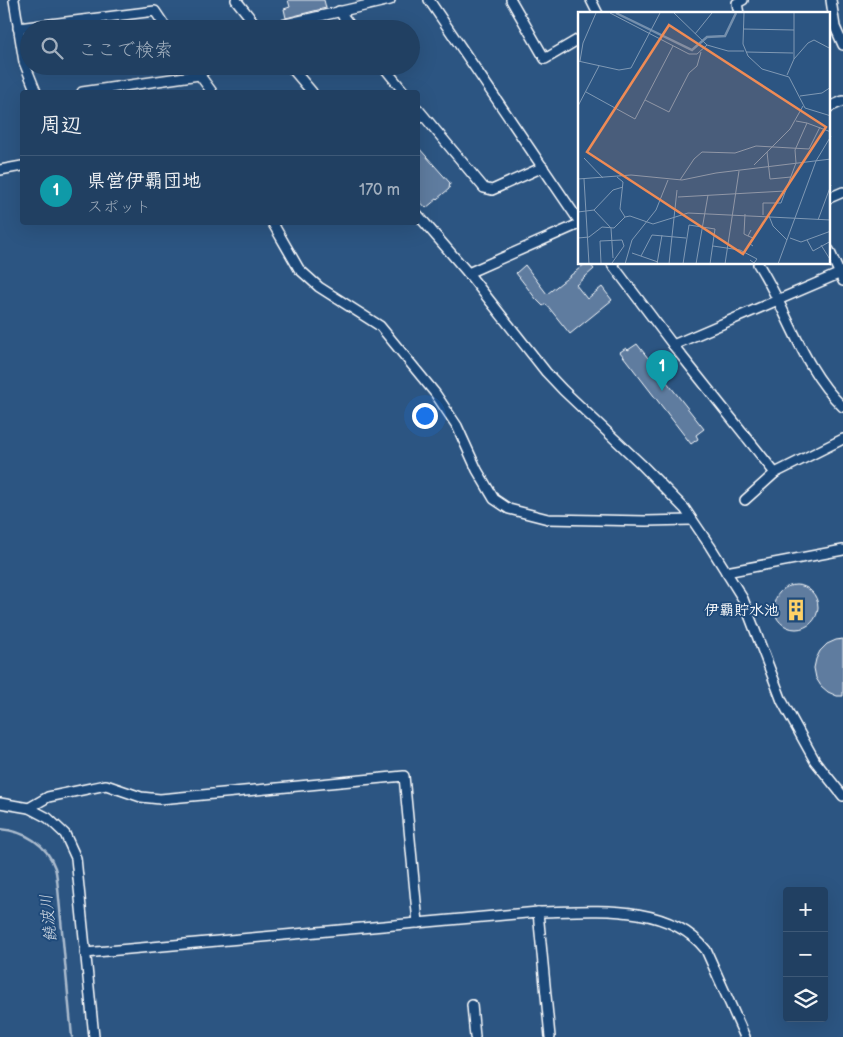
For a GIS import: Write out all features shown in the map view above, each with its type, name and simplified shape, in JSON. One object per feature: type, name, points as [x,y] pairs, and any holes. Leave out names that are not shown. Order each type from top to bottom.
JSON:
[{"type":"street","points":[[14,0],[20,39]]},
{"type":"street","points":[[236,0],[252,20]]},
{"type":"street","points":[[302,20],[390,0]]},
{"type":"street","points":[[429,0],[578,220]]},
{"type":"street","points":[[511,0],[545,59],[578,40]]},
{"type":"street","points":[[591,0],[597,12]]},
{"type":"street","points":[[739,12],[737,2],[742,0]]},
{"type":"street","points":[[831,0],[843,44]]},
{"type":"street","points":[[82,20],[155,11],[161,20]]},
{"type":"street","points":[[339,11],[346,20]]},
{"type":"street","points":[[29,75],[35,90]]},
{"type":"street","points":[[95,90],[192,75]]},
{"type":"street","points":[[200,75],[211,90]]},
{"type":"street","points":[[298,75],[310,90]]},
{"type":"street","points":[[390,75],[402,90]]},
{"type":"street","points":[[830,107],[843,101]]},
{"type":"street","points":[[420,111],[484,188],[492,190],[543,167]]},
{"type":"street","points":[[0,170],[20,166]]},
{"type":"street","points":[[830,198],[843,192]]},
{"type":"street","points":[[420,217],[468,273],[557,384],[676,498],[710,546],[742,599],[782,700],[815,761],[843,796]]},
{"type":"street","points":[[468,273],[578,222]]},
{"type":"street","points":[[274,225],[299,269],[319,287],[380,326],[435,393],[457,426],[477,470],[494,499],[509,509],[548,519],[691,520]]},
{"type":"street","points":[[673,345],[842,276],[830,252]]},
{"type":"street","points":[[613,265],[673,345],[775,473]]},
{"type":"street","points":[[759,265],[802,351],[821,381],[843,407]]},
{"type":"street","points":[[745,500],[775,473],[843,439]]},
{"type":"street","points":[[726,572],[843,550]]},
{"type":"street","points":[[30,808],[48,797],[106,785],[141,796],[160,799],[404,776],[418,923]]},
{"type":"street","points":[[0,803],[30,808],[48,818],[65,834],[76,858],[94,1037]]},
{"type":"street","points":[[85,953],[538,912],[612,911],[631,913],[648,916],[686,931],[697,939],[706,950],[745,1037]]},
{"type":"street","points":[[538,912],[550,1037]]},
{"type":"street","points":[[472,1005],[475,1037]]},
{"type":"building","points":[[288,0],[324,0],[326,8],[286,18],[284,9],[290,7]]},
{"type":"building","points":[[420,149],[450,183],[449,189],[426,208],[420,201]]},
{"type":"building","points":[[525,265],[547,294],[584,265],[591,265],[594,269],[576,285],[587,299],[602,287],[612,300],[570,334],[546,304],[543,306],[536,299],[516,273]]},
{"type":"building","points":[[637,344],[704,429],[696,435],[698,439],[691,444],[620,352],[626,348],[628,350]]},
{"type":"building","name":"伊覇貯水池","points":[[796,585],[808,589],[814,595],[818,607],[814,619],[808,625],[796,629],[784,625],[778,619],[774,607],[778,595],[784,589]]},
{"type":"building","points":[[843,639],[843,696],[837,696],[821,686],[816,678],[814,668],[820,651],[827,644]]},
{"type":"waterway","name":"饒波川","points":[[0,829],[9,830],[34,840],[46,852],[55,868],[72,1037]]},
{"type":"place","name":"県営伊覇団地","points":[[662,391]]},
{"type":"place","name":"伊覇貯水池","points":[[796,610]]}]
